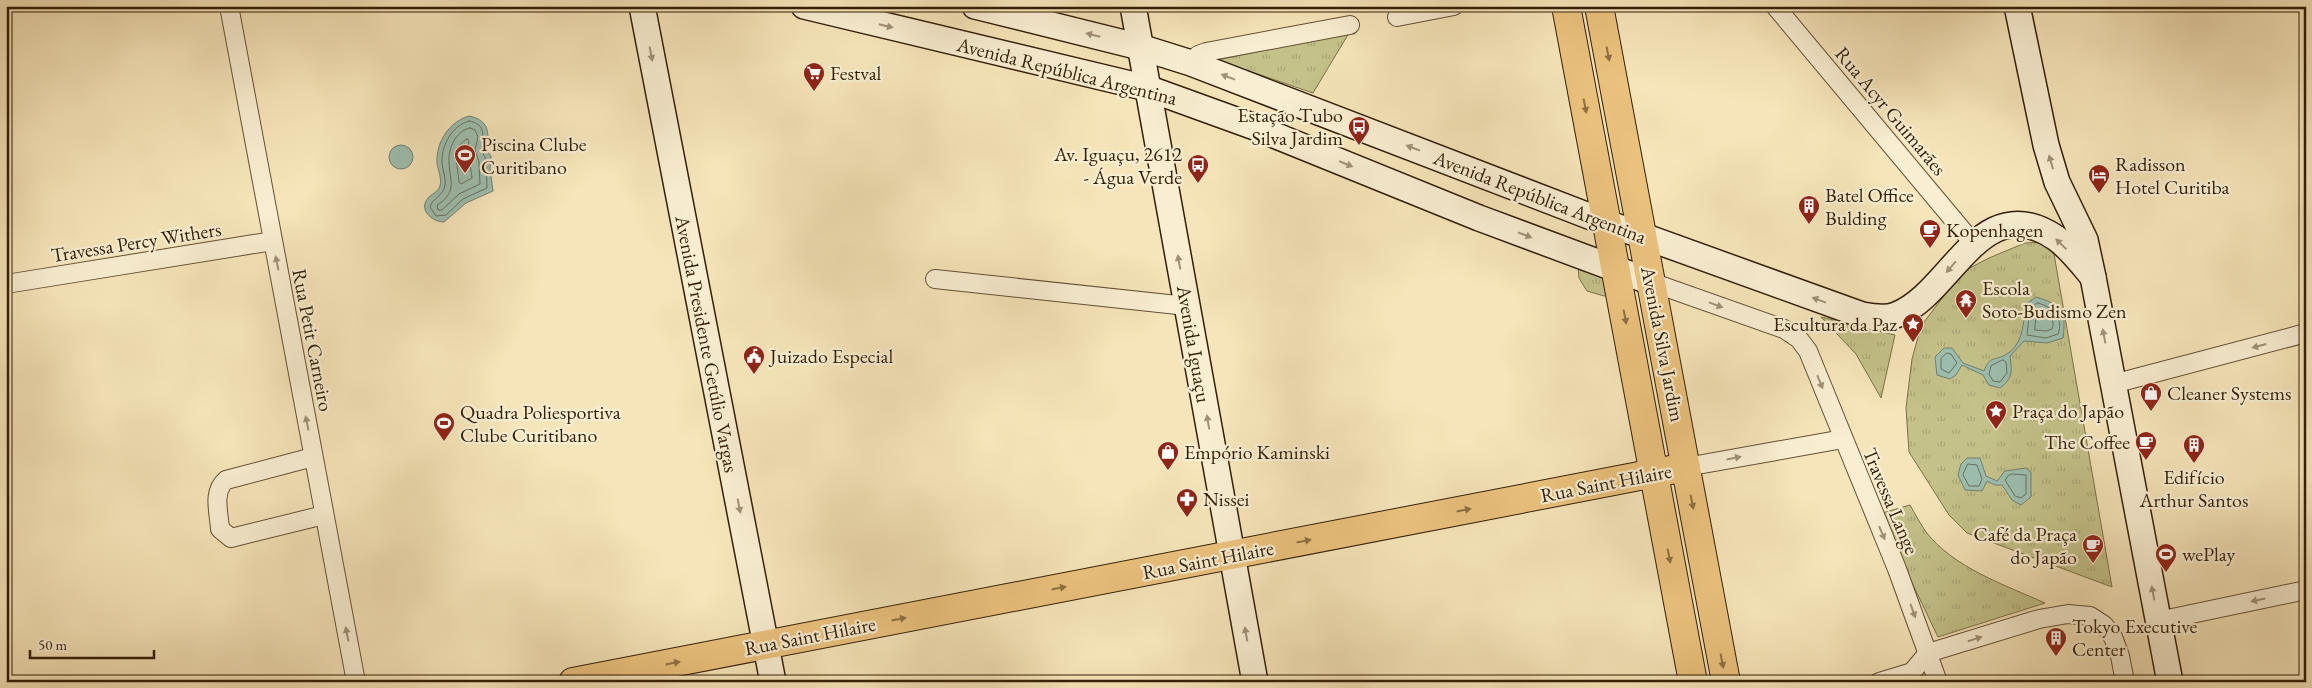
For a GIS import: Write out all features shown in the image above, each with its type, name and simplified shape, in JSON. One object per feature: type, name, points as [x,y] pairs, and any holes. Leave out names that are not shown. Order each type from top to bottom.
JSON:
[{"type":"main road","name":"Avenida Presidente Getúlio Vargas","points":[[642,6],[773,682]]},
{"type":"main road","name":"Avenida República Argentina","points":[[804,6],[1147,88],[1651,282]]},
{"type":"main road","name":"Avenida República Argentina","points":[[975,6],[1140,47],[1191,63],[1607,223],[1862,315],[1880,318],[1896,316],[1928,294],[1954,262],[1973,243],[1988,233],[2006,227],[2020,226],[2038,229],[2057,239],[2093,276]]},
{"type":"main road","name":"Avenida Iguaçu","points":[[1133,6],[1255,682]]},
{"type":"main road","name":"Avenida Silva Jardim","points":[[1566,6],[1693,682]]},
{"type":"main road","name":"Avenida Silva Jardim","points":[[1599,6],[1726,682]]},
{"type":"main road","points":[[2017,6],[2049,154],[2057,182],[2085,240],[2170,682]]},
{"type":"main road","points":[[1156,139],[1163,124],[1172,114],[1183,107],[1196,106]]},
{"type":"main road","points":[[1598,173],[1622,128]]},
{"type":"main road","name":"Rua Saint Hilaire","points":[[573,682],[1686,468]]},
{"type":"street","name":"Rua Petit Carneiro","points":[[229,6],[356,682]]},
{"type":"street","points":[[1397,17],[1454,6]]},
{"type":"street","name":"Rua Acyr Guimarães","points":[[1775,6],[1973,243]]},
{"type":"street","points":[[1191,63],[1198,55],[1206,52],[1350,25]]},
{"type":"street","name":"Travessa Percy Withers","points":[[6,284],[273,241]]},
{"type":"street","points":[[935,279],[1187,306]]},
{"type":"street","name":"Avenida República Argentina","points":[[1651,282],[1784,329],[1799,339]]},
{"type":"street","points":[[2113,384],[2306,333]]},
{"type":"street","name":"Travessa Lange","points":[[1799,339],[1808,351],[1897,569],[1938,682]]},
{"type":"street","name":"Rua Saint Hilaire","points":[[1686,468],[1843,439]]},
{"type":"street","points":[[313,457],[226,480],[220,486],[217,493],[220,529],[231,538],[324,515]]},
{"type":"street","points":[[2158,622],[2306,590]]},
{"type":"street","points":[[1879,682],[1912,672],[1928,653],[2039,619],[2068,614],[2090,616],[2104,625],[2113,637],[2120,656],[2125,682]]},
{"type":"green space","points":[[1349,33],[1313,93],[1217,60]]},
{"type":"green space","name":"Praça do Japão","points":[[2044,242],[2054,254],[2112,587],[1967,533],[1949,515],[1909,452],[1906,408],[1912,359],[1921,326],[1962,272],[2025,243]]},
{"type":"green space","points":[[1578,267],[1607,278],[1612,295],[1604,296],[1587,291],[1579,278]]},
{"type":"green space","points":[[1821,317],[1895,335],[1881,398],[1856,354]]},
{"type":"green space","points":[[1910,505],[1926,532],[1951,556],[1965,566],[1997,582],[2045,603],[1938,637],[1879,514]]},
{"type":"water","name":"Piscina Clube Curitibano","points":[[469,116],[481,121],[487,128],[486,150],[491,156],[490,169],[493,191],[466,203],[444,222],[435,220],[425,210],[425,206],[429,197],[440,186],[437,155],[441,140],[455,123]]},
{"type":"water","points":[[401,145],[406,146],[412,152],[412,162],[406,168],[401,169],[396,168],[390,162],[389,157],[390,152],[396,146]]},
{"type":"water","points":[[2036,297],[2051,303],[2060,310],[2064,322],[2063,338],[2047,343],[2024,341],[2010,356],[2011,374],[2004,385],[2000,388],[1989,385],[1983,375],[1962,365],[1956,375],[1950,379],[1937,375],[1935,357],[1944,348],[1952,348],[1963,363],[1984,371],[1991,360],[2007,354],[2013,349],[2020,338],[2026,304]]},
{"type":"water","points":[[1967,458],[1980,458],[1986,476],[1997,481],[2005,471],[2026,468],[2031,472],[2031,497],[2021,505],[2012,500],[2002,485],[1995,485],[1987,481],[1982,491],[1965,490],[1958,475],[1961,464]]},
{"type":"place","name":"Festval","points":[[814,92]]},
{"type":"place","name":"Estação Tubo Silva Jardim","points":[[1359,146]]},
{"type":"place","name":"Piscina Clube Curitibano","points":[[465,174]]},
{"type":"place","name":"Av. Iguaçu, 2612 - Água Verde","points":[[1198,184]]},
{"type":"place","name":"Radisson Hotel Curitiba","points":[[2099,194]]},
{"type":"place","name":"Batel Office Bulding","points":[[1809,225]]},
{"type":"place","name":"Kopenhagen","points":[[1930,249]]},
{"type":"place","name":"Escola Soto-Budismo Zen","points":[[1966,319]]},
{"type":"place","name":"Escultura da Paz","points":[[1913,343]]},
{"type":"place","name":"Juizado Especial","points":[[754,375]]},
{"type":"place","name":"Cleaner Systems","points":[[2151,412]]},
{"type":"place","name":"Praça do Japão","points":[[1996,430]]},
{"type":"place","name":"Quadra Poliesportiva Clube Curitibano","points":[[444,442]]},
{"type":"place","name":"The Coffee","points":[[2146,461]]},
{"type":"place","name":"Edifício Arthur Santos","points":[[2194,464]]},
{"type":"place","name":"Empório Kaminski","points":[[1168,471]]},
{"type":"place","name":"Nissei","points":[[1187,518]]},
{"type":"place","name":"Café da Praça do Japão","points":[[2093,564]]},
{"type":"place","name":"wePlay","points":[[2166,573]]},
{"type":"place","name":"Tokyo Executive Center","points":[[2056,657]]}]
